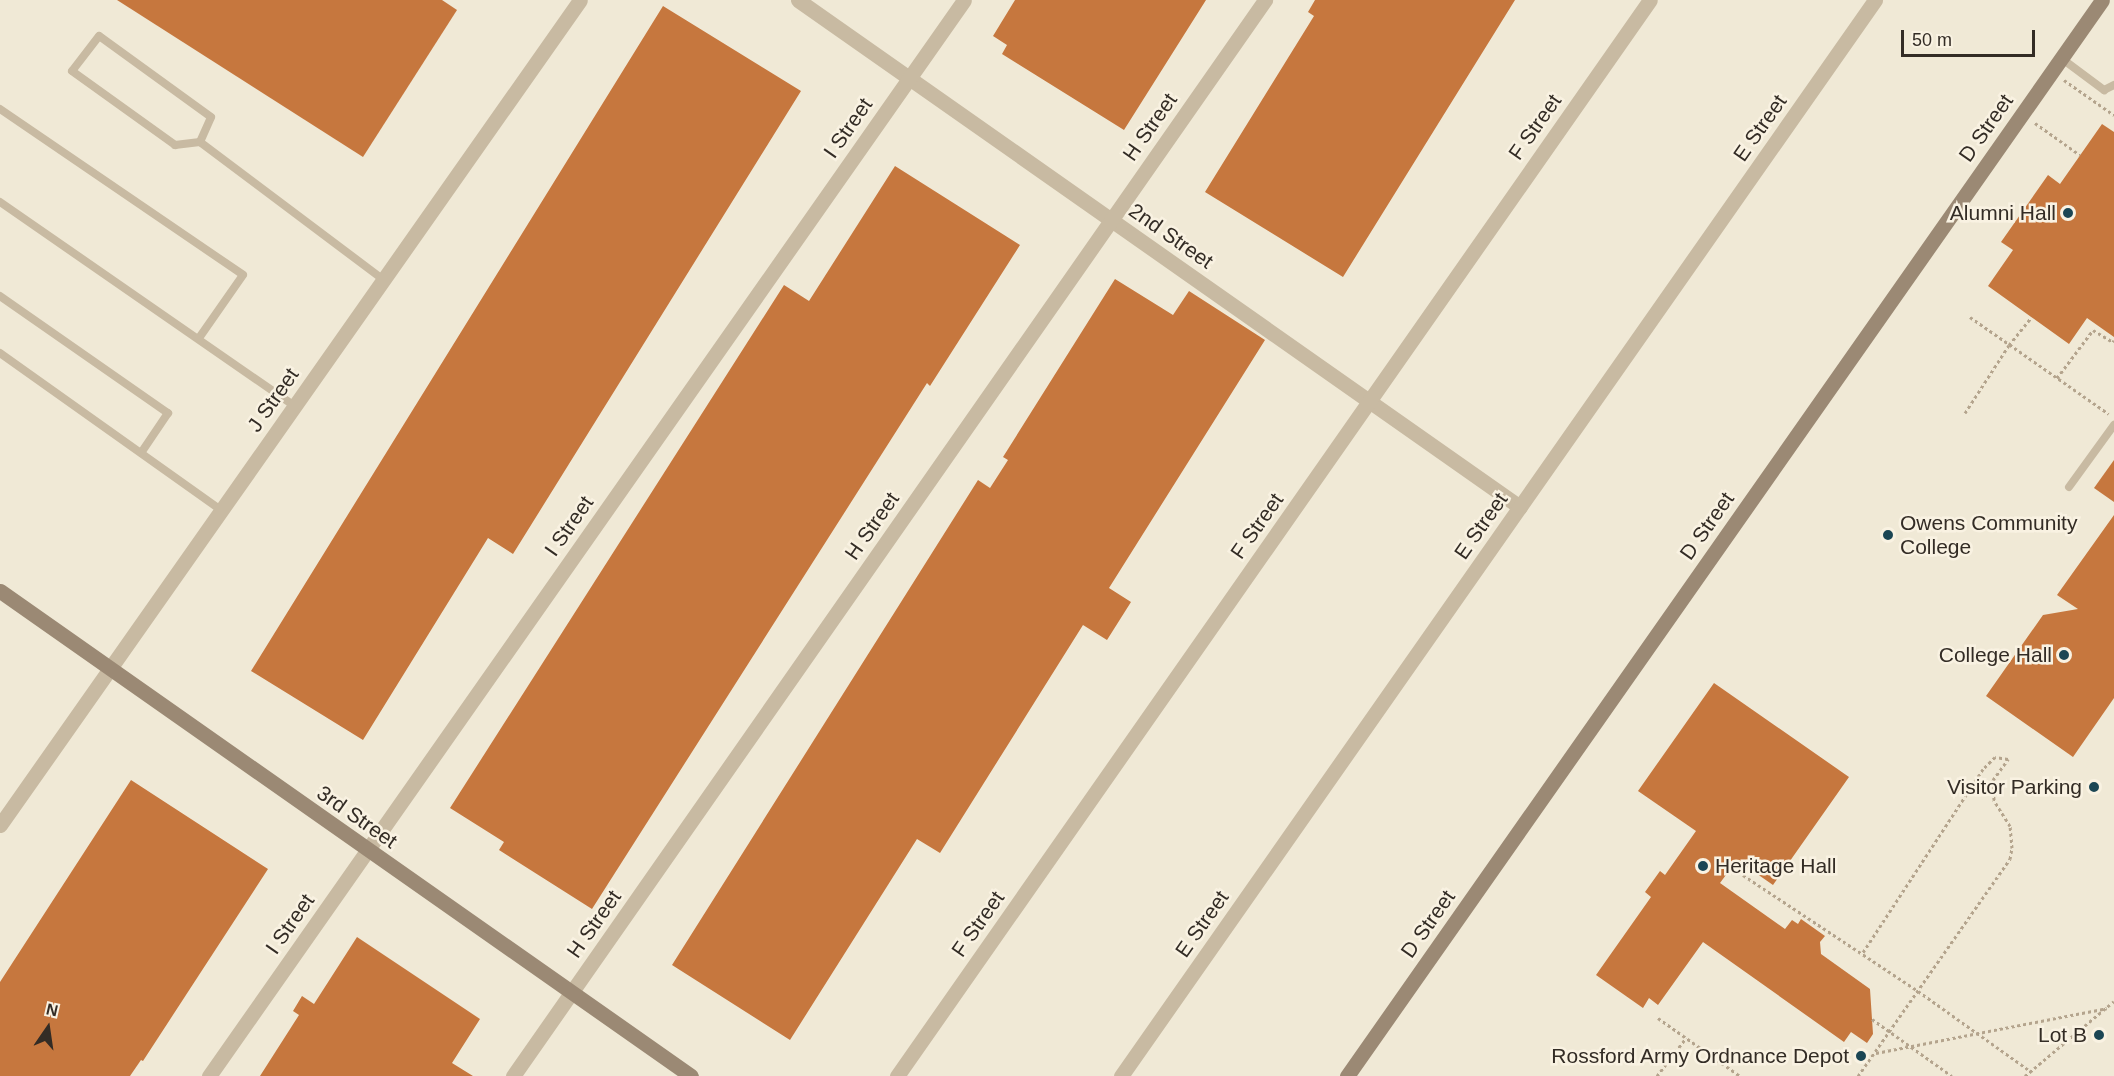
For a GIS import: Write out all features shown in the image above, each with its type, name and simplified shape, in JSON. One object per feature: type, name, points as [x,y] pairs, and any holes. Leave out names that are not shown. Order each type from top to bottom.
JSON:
[{"type":"street","name":"J Street","points":[[0,825],[580,0]]},
{"type":"street","name":"2nd Street","points":[[798,0],[1520,507]]},
{"type":"street","name":"I Street","points":[[209,1076],[964,0]]},
{"type":"street","name":"H Street","points":[[513,1076],[1266,0]]},
{"type":"street","name":"F Street","points":[[897,1076],[1650,0]]},
{"type":"street","name":"E Street","points":[[1121,1076],[1875,0]]},
{"type":"street","name":"D Street","points":[[1347,1076],[2102,0]]},
{"type":"street","name":"3rd Street","points":[[0,591],[691,1076]]},
{"type":"lane","points":[[200,142],[211,117],[99,36],[72,71],[175,145],[200,142],[384,280]]},
{"type":"lane","points":[[2061,58],[2104,90],[2108,91],[2114,85]]},
{"type":"lane","points":[[0,109],[243,275],[200,338]]},
{"type":"lane","points":[[0,202],[200,338],[295,406]]},
{"type":"lane","points":[[0,296],[168,413],[141,453]]},
{"type":"lane","points":[[0,353],[221,510]]},
{"type":"lane","points":[[2069,487],[2114,425]]},
{"type":"path","points":[[2052,72],[2114,115]]},
{"type":"path","points":[[2022,114],[2080,155]]},
{"type":"path","points":[[1970,317],[2114,418]]},
{"type":"path","points":[[1965,413],[2009,345],[2032,317]]},
{"type":"path","points":[[2057,378],[2093,330],[2114,340]]},
{"type":"path","points":[[1858,1076],[2010,859],[2012,848],[2010,826],[1994,800],[1993,780],[2008,759],[1995,757],[1983,769],[1862,954]]},
{"type":"path","points":[[1743,874],[1918,991],[2031,1071]]},
{"type":"path","points":[[2025,1076],[2114,1001]]},
{"type":"path","points":[[1874,1053],[2107,1008]]},
{"type":"path","points":[[1658,1018],[1740,1076]]},
{"type":"path","points":[[1872,1019],[1888,1033],[1952,1076]]},
{"type":"path","points":[[1657,1076],[1686,1038]]},
{"type":"building","points":[[117,0],[442,0],[457,10],[363,157]]},
{"type":"building","points":[[1015,0],[1206,0],[1124,130],[1002,54],[1007,45],[993,36]]},
{"type":"building","points":[[1315,0],[1515,0],[1343,277],[1205,192],[1314,16],[1308,12]]},
{"type":"building","points":[[663,6],[801,91],[513,554],[488,538],[363,740],[251,671]]},
{"type":"building","name":"Alumni Hall","points":[[2102,124],[2114,132],[2114,337],[2087,318],[2069,344],[1988,286],[2013,250],[2001,242],[2048,175],[2060,184]]},
{"type":"building","points":[[895,166],[1020,245],[930,386],[927,383],[592,909],[499,850],[504,842],[450,808],[784,285],[809,301]]},
{"type":"building","points":[[1115,279],[1173,315],[1189,291],[1265,340],[1109,588],[1131,602],[1107,640],[1083,625],[940,853],[917,839],[790,1040],[672,965],[978,480],[990,488],[1008,460],[1003,457]]},
{"type":"building","points":[[2114,460],[2114,502],[2094,488]]},
{"type":"building","name":"College Hall","points":[[2114,515],[2114,698],[2073,757],[1986,696],[2043,615],[2078,609],[2057,595]]},
{"type":"building","name":"Heritage Hall","points":[[1714,683],[1849,777],[1773,885],[1737,860],[1720,883],[1785,929],[1792,920],[1798,924],[1801,919],[1825,936],[1820,942],[1821,954],[1870,989],[1873,1034],[1867,1043],[1851,1032],[1844,1042],[1703,942],[1658,1005],[1649,998],[1643,1008],[1596,975],[1651,897],[1645,892],[1660,871],[1665,875],[1696,831],[1638,791]]},
{"type":"building","points":[[131,780],[268,869],[143,1061],[141,1060],[130,1076],[0,1076],[0,982]]},
{"type":"building","points":[[357,937],[480,1019],[452,1063],[473,1076],[260,1076],[299,1015],[293,1011],[302,996],[314,1004]]},
{"type":"place","name":"Alumni Hall","points":[[2068,213]]},
{"type":"place","name":"Owens Community College","points":[[1888,535]]},
{"type":"place","name":"College Hall","points":[[2064,655]]},
{"type":"place","name":"Visitor Parking","points":[[2094,787]]},
{"type":"place","name":"Heritage Hall","points":[[1703,866]]},
{"type":"place","name":"Lot B","points":[[2099,1035]]},
{"type":"place","name":"Rossford Army Ordnance Depot","points":[[1861,1056]]}]
